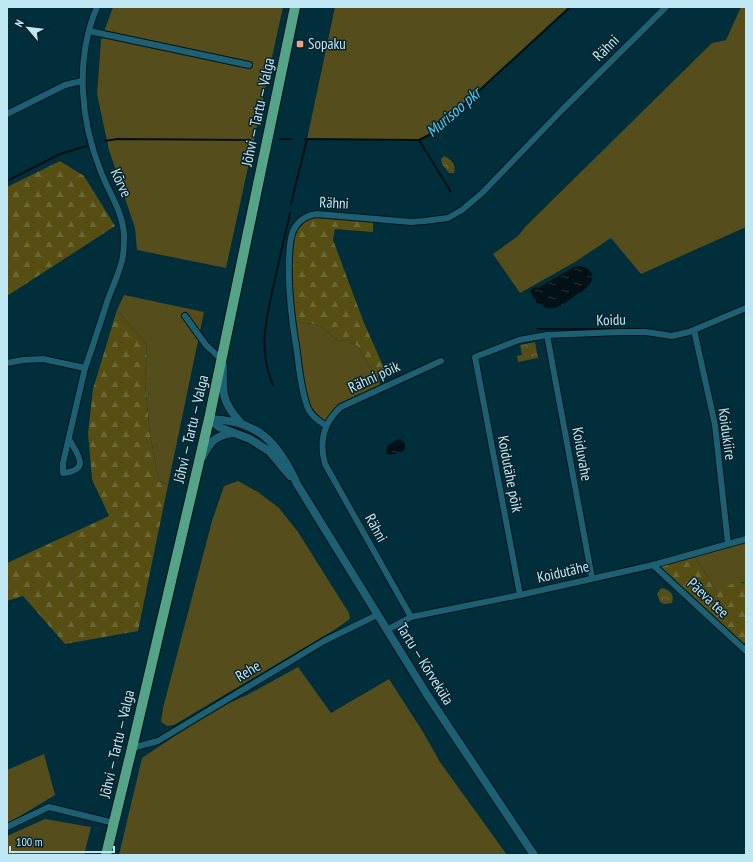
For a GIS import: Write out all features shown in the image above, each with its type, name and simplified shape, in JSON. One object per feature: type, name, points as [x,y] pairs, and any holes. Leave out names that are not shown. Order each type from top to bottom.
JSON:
[{"type":"highway","name":"Jõhvi — Tartu — Valga","points":[[106,855],[209,419],[295,7]]},
{"type":"main road","points":[[223,355],[223,386],[225,403],[240,422]]},
{"type":"main road","name":"Tartu — Kõrveküla","points":[[209,419],[240,422],[256,430],[270,441],[288,465],[297,484],[426,693],[534,855]]},
{"type":"main road","name":"Tartu — Kõrveküla","points":[[209,419],[218,427],[250,439],[269,451],[297,484]]},
{"type":"main road","points":[[198,463],[208,445],[216,437],[232,433]]},
{"type":"street","name":"Kõrve","points":[[69,439],[79,457],[80,462],[79,466],[73,472],[63,473],[63,463],[85,368],[123,256],[124,233],[119,210],[96,158],[86,121],[83,101],[82,81],[89,31],[97,7]]},
{"type":"street","name":"Rähni","points":[[411,617],[325,464],[322,453],[322,442],[326,426],[312,416],[307,408],[301,385],[288,284],[289,248],[293,231],[300,221],[307,216],[317,214],[411,222],[448,218],[456,214],[482,193],[562,110],[666,7]]},
{"type":"street","points":[[89,31],[249,65]]},
{"type":"street","points":[[7,114],[65,85],[82,81]]},
{"type":"street","name":"Koidu","points":[[475,357],[519,340],[547,335],[646,332],[672,336],[694,330],[746,308]]},
{"type":"street","points":[[185,316],[206,345],[223,355]]},
{"type":"street","name":"Koidukiire","points":[[694,330],[715,425],[728,544]]},
{"type":"street","name":"Koiduvahe","points":[[547,335],[592,578]]},
{"type":"street","name":"Koidutähe põik","points":[[475,357],[520,595]]},
{"type":"street","points":[[7,363],[23,360],[43,359],[85,368]]},
{"type":"street","name":"Rähni põik","points":[[326,426],[333,414],[341,407],[440,361]]},
{"type":"street","name":"Koidutähe","points":[[387,630],[411,617],[520,595],[653,565],[746,538]]},
{"type":"street","name":"Päeva tee","points":[[653,565],[746,651]]},
{"type":"street","name":"Rehe","points":[[132,748],[158,741],[324,641],[377,615]]},
{"type":"street","points":[[7,827],[49,807],[114,823]]},
{"type":"green space","points":[[113,7],[283,7],[226,268],[137,250],[135,228],[109,150],[97,94],[101,40]]},
{"type":"green space","points":[[335,7],[570,7],[433,133],[419,140],[307,139]]},
{"type":"green space","points":[[741,7],[746,7],[746,227],[641,274],[611,238],[575,262],[520,293],[493,254],[518,236],[526,226],[712,43],[726,40]]},
{"type":"green space","points":[[444,156],[453,163],[455,167],[454,173],[449,173],[442,164],[441,159]]},
{"type":"green space","points":[[60,161],[84,176],[115,226],[7,296],[7,187]]},
{"type":"green space","points":[[317,218],[373,222],[373,232],[335,229],[333,240],[364,323],[385,370],[378,376],[375,374],[357,346],[348,341],[337,340],[323,328],[313,324],[292,321],[288,284],[293,231],[307,219]]},
{"type":"green space","points":[[124,295],[204,312],[168,485],[159,481],[150,435],[145,382],[147,345],[117,310]]},
{"type":"green space","points":[[117,310],[147,345],[145,382],[150,435],[159,481],[168,485],[138,631],[65,644],[23,596],[7,601],[7,563],[109,516],[92,479],[88,433],[93,389]]},
{"type":"green space","points":[[292,321],[313,324],[323,328],[337,340],[348,341],[357,346],[375,374],[378,376],[381,388],[341,407],[326,426],[307,408]]},
{"type":"green space","points":[[535,342],[538,358],[518,362],[517,356],[522,355],[520,345]]},
{"type":"green space","points":[[238,481],[258,492],[279,508],[298,532],[349,613],[350,619],[174,725],[167,726],[161,722],[163,708],[212,521],[224,486]]},
{"type":"green space","points":[[746,539],[746,584],[743,582],[717,592],[693,554]]},
{"type":"green space","points":[[693,554],[717,592],[735,583],[746,584],[746,641],[741,647],[653,565]]},
{"type":"green space","points":[[661,588],[671,592],[673,597],[672,603],[664,604],[660,602],[657,594]]},
{"type":"green space","points":[[298,667],[331,713],[389,679],[423,732],[440,762],[507,855],[119,855],[142,758],[213,710],[247,695]]},
{"type":"green space","points":[[44,754],[55,795],[7,824],[7,770]]},
{"type":"green space","points":[[45,819],[91,827],[84,855],[7,855],[7,836]]},
{"type":"water","points":[[576,266],[588,269],[592,274],[592,281],[586,288],[564,304],[554,308],[545,307],[536,303],[536,300],[530,292],[533,288],[539,287]]},
{"type":"water","points":[[400,439],[405,443],[405,449],[396,454],[386,454],[387,446]]},
{"type":"waterway","name":"Murisoo pkr","points":[[305,139],[419,140],[433,133],[570,7]]},
{"type":"waterway","name":"Murisoo pkr","points":[[105,141],[117,139],[250,140]]},
{"type":"waterway","name":"Murisoo pkr","points":[[280,139],[291,139]]},
{"type":"waterway","points":[[291,204],[307,139]]},
{"type":"waterway","points":[[419,140],[451,192]]},
{"type":"waterway","name":"Murisoo pkr","points":[[7,181],[60,154],[87,146]]},
{"type":"waterway","points":[[273,385],[265,358],[265,332],[269,306],[290,213]]},
{"type":"waterway","points":[[537,329],[611,329]]},
{"type":"place","name":"Sopaku","points":[[300,44]]}]
